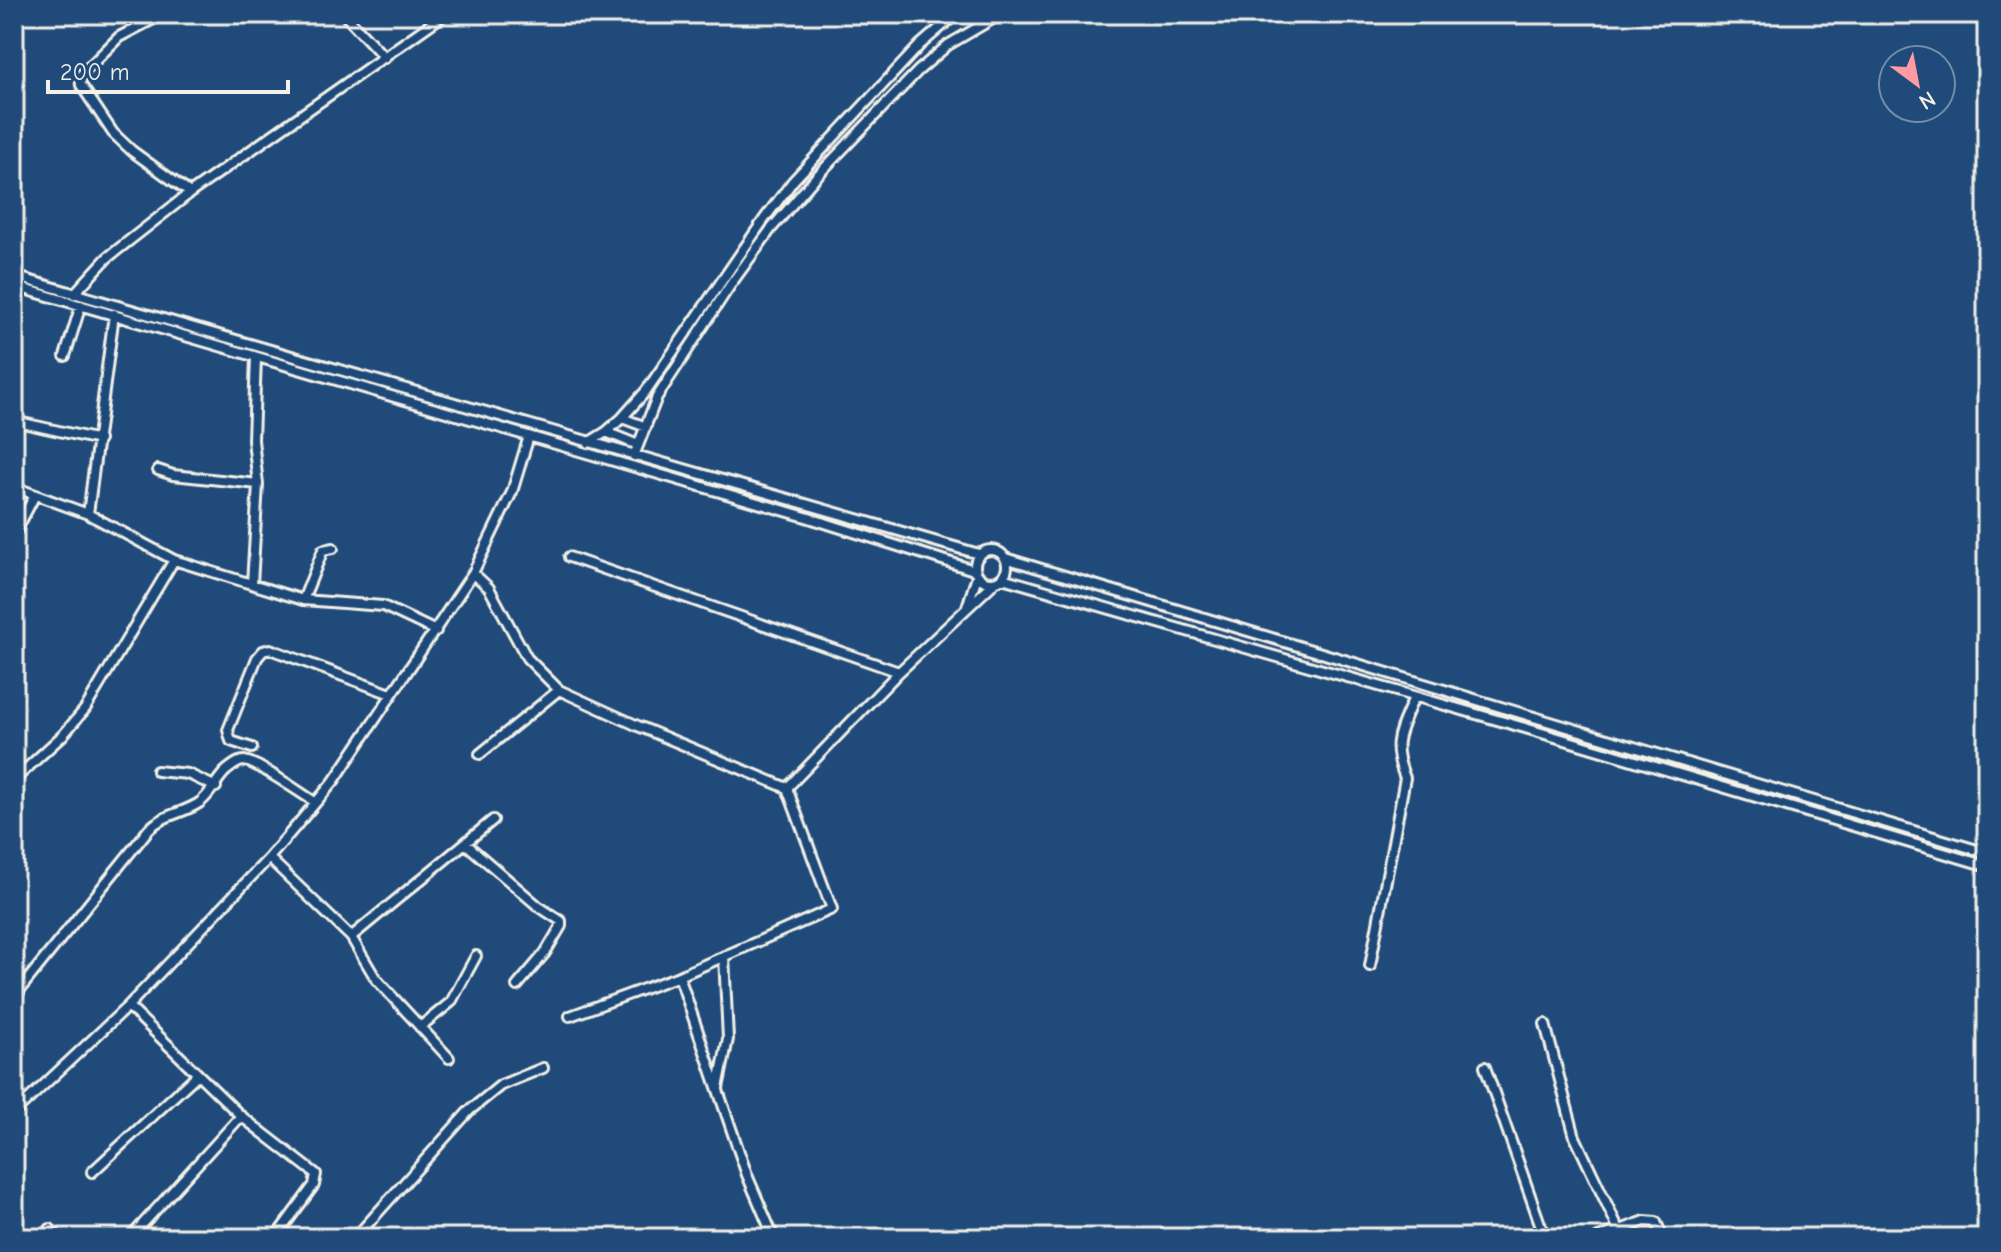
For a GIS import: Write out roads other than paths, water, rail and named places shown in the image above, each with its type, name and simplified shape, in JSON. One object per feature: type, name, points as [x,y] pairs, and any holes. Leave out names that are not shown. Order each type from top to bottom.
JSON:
[{"type":"street","points":[[163,14],[119,37],[80,76],[81,85],[113,133],[132,151],[190,193]]},
{"type":"street","points":[[344,14],[385,58]]},
{"type":"street","points":[[588,443],[622,418],[646,391],[782,195],[920,45],[956,14]]},
{"type":"street","points":[[634,456],[657,397],[731,284],[806,188],[918,71],[948,45],[1001,14]]},
{"type":"street","points":[[74,294],[107,258],[190,193],[385,58],[439,16]]},
{"type":"street","points":[[14,276],[979,554],[991,550],[999,552],[1005,558],[1987,853]]},
{"type":"street","points":[[14,286],[926,553],[976,573],[985,582],[999,580],[1414,697],[1987,866]]},
{"type":"street","points":[[65,356],[81,305]]},
{"type":"street","points":[[88,514],[114,314]]},
{"type":"street","points":[[252,584],[258,484],[253,440],[256,357]]},
{"type":"street","points":[[622,418],[646,427]]},
{"type":"street","points":[[14,421],[99,440]]},
{"type":"street","points":[[606,432],[638,445]]},
{"type":"street","points":[[14,1113],[128,1006],[269,858],[334,781],[473,573],[512,492],[529,436]]},
{"type":"street","points":[[158,470],[173,475],[258,484]]},
{"type":"street","points":[[14,487],[88,514],[174,560],[303,600],[383,606],[436,631]]},
{"type":"street","points":[[14,535],[35,495]]},
{"type":"street","points":[[303,600],[323,550],[333,548]]},
{"type":"street","points":[[966,607],[979,554]]},
{"type":"street","points":[[569,557],[899,672]]},
{"type":"street","points":[[787,788],[899,672],[966,607],[999,580],[1007,567],[1005,558]]},
{"type":"street","points":[[14,780],[63,735],[85,709],[174,560]]},
{"type":"street","points":[[473,573],[489,588],[527,658],[559,690],[787,788],[832,909],[679,976],[570,1016]]},
{"type":"street","points":[[252,748],[231,741],[228,730],[257,658],[263,651],[270,649],[391,694]]},
{"type":"street","points":[[480,754],[559,690]]},
{"type":"street","points":[[1370,966],[1405,778],[1397,758],[1396,740],[1414,697]]},
{"type":"street","points":[[14,1002],[17,985],[149,829],[158,820],[199,803],[216,787],[224,772],[236,764],[245,761],[256,765],[315,802]]},
{"type":"street","points":[[157,771],[188,774],[216,787]]},
{"type":"street","points":[[351,937],[493,820]]},
{"type":"street","points":[[465,843],[538,906],[561,921],[545,953],[517,986]]},
{"type":"street","points":[[269,858],[351,937],[376,979],[449,1058]]},
{"type":"street","points":[[420,1027],[451,1002],[476,956]]},
{"type":"street","points":[[718,1089],[728,1039],[724,956]]},
{"type":"street","points":[[679,976],[747,1175],[774,1238]]},
{"type":"street","points":[[128,1006],[241,1116],[316,1174],[314,1185],[275,1238]]},
{"type":"street","points":[[1545,1024],[1575,1137],[1619,1230]]},
{"type":"street","points":[[1485,1067],[1545,1238]]},
{"type":"street","points":[[355,1238],[469,1111],[501,1085],[543,1068]]},
{"type":"street","points":[[92,1172],[198,1074]]},
{"type":"street","points":[[130,1238],[241,1116]]},
{"type":"street","points":[[1598,1238],[1645,1221],[1656,1222],[1663,1238]]},
{"type":"street","points":[[366,1226],[371,1238]]},
{"type":"street","points":[[50,1229],[59,1238]]}]
